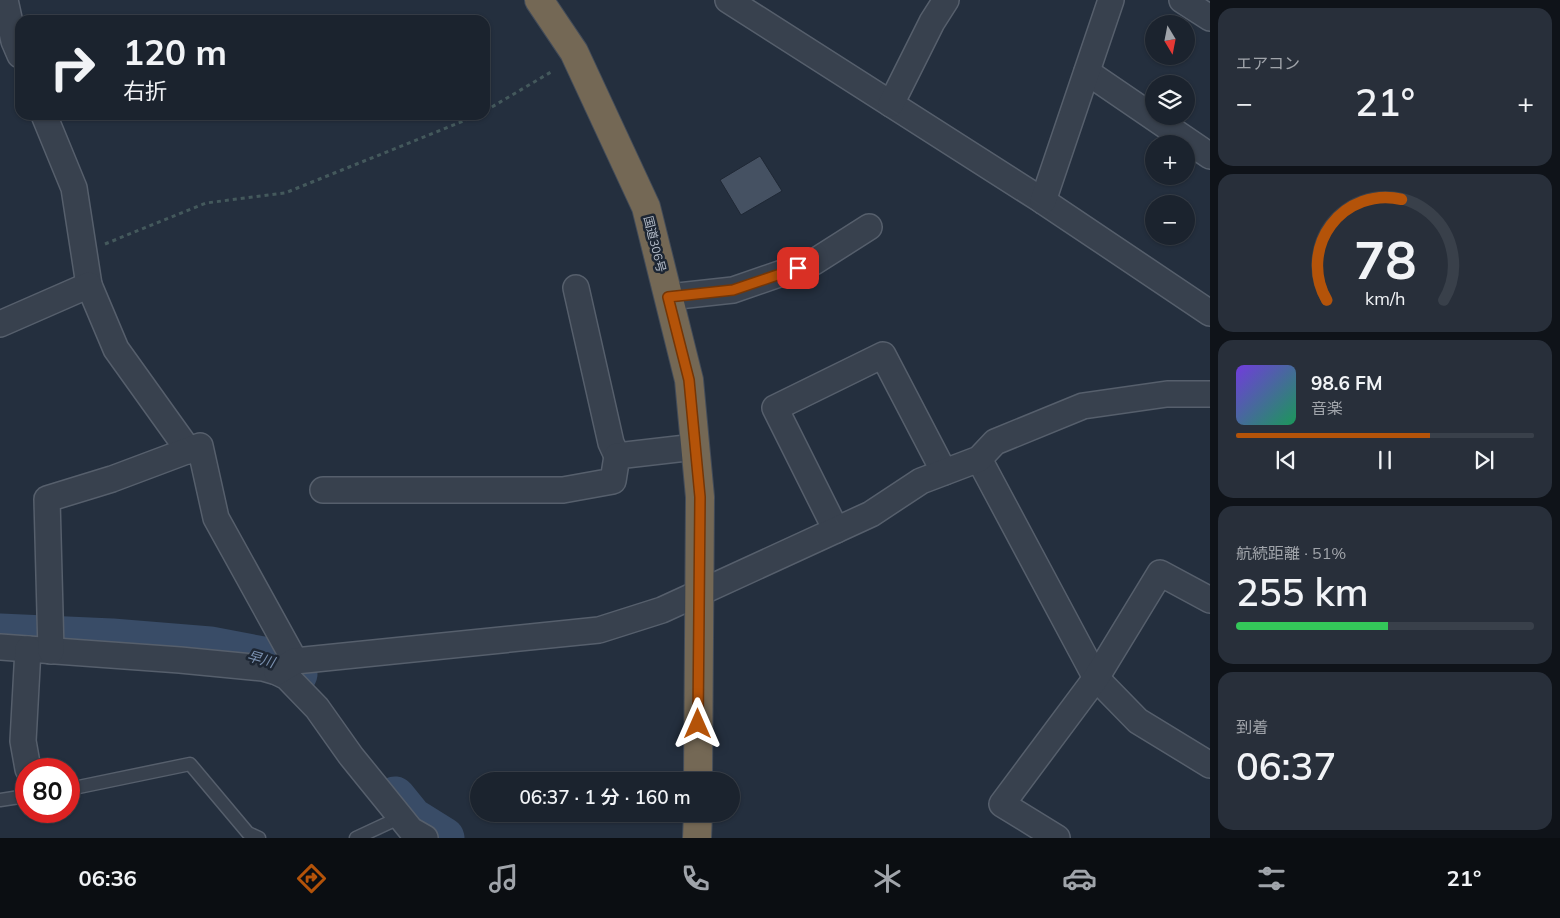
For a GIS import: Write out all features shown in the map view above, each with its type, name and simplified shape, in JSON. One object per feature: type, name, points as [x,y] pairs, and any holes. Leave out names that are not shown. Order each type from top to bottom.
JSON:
[{"type":"highway","name":"国道306号","points":[[539,0],[574,52],[646,207],[689,380],[700,497],[698,772]]},
{"type":"highway","points":[[698,822],[698,838]]},
{"type":"street","points":[[5,0],[15,43]]},
{"type":"street","points":[[728,0],[1043,201],[1210,313]]},
{"type":"street","points":[[891,104],[932,22],[946,0]]},
{"type":"street","points":[[1043,201],[1111,0]]},
{"type":"street","points":[[1182,0],[1210,18]]},
{"type":"street","points":[[1087,72],[1210,156]]},
{"type":"street","points":[[46,120],[74,188],[89,285],[116,349],[189,451]]},
{"type":"street","points":[[668,297],[733,290],[760,281],[814,262],[869,227]]},
{"type":"street","points":[[0,324],[89,285]]},
{"type":"street","points":[[323,490],[564,490],[613,481],[617,456],[611,443],[576,288]]},
{"type":"street","points":[[836,530],[774,408],[883,355],[944,472]]},
{"type":"street","points":[[0,648],[45,644],[263,668],[286,667],[599,630],[662,610],[871,514],[921,481],[979,459],[995,442],[1083,406],[1167,394],[1210,394]]},
{"type":"street","points":[[26,758],[23,741],[45,644],[47,499],[112,479],[200,446],[216,518],[286,667],[288,677],[317,708],[351,756],[410,830],[425,838]]},
{"type":"street","points":[[617,456],[695,447]]},
{"type":"street","points":[[979,459],[1096,678],[1138,721],[1210,765]]},
{"type":"street","points":[[1057,838],[1002,804],[1096,678],[1160,573],[1210,600]]},
{"type":"lane","points":[[80,787],[190,764],[248,832],[259,838]]},
{"type":"lane","points":[[0,800],[15,798]]},
{"type":"lane","points":[[356,838],[401,817]]},
{"type":"path","points":[[490,108],[551,72]]},
{"type":"path","points":[[84,253],[206,203],[285,193],[466,120]]},
{"type":"building","points":[[760,156],[782,191],[741,215],[720,180]]},
{"type":"waterway","name":"早川","points":[[0,634],[112,639],[210,647],[268,658],[297,674]]},
{"type":"waterway","name":"早川","points":[[395,797],[412,818],[444,838]]},
{"type":"route","points":[[698,724],[700,497],[689,380],[668,297],[733,290],[798,268]]}]
